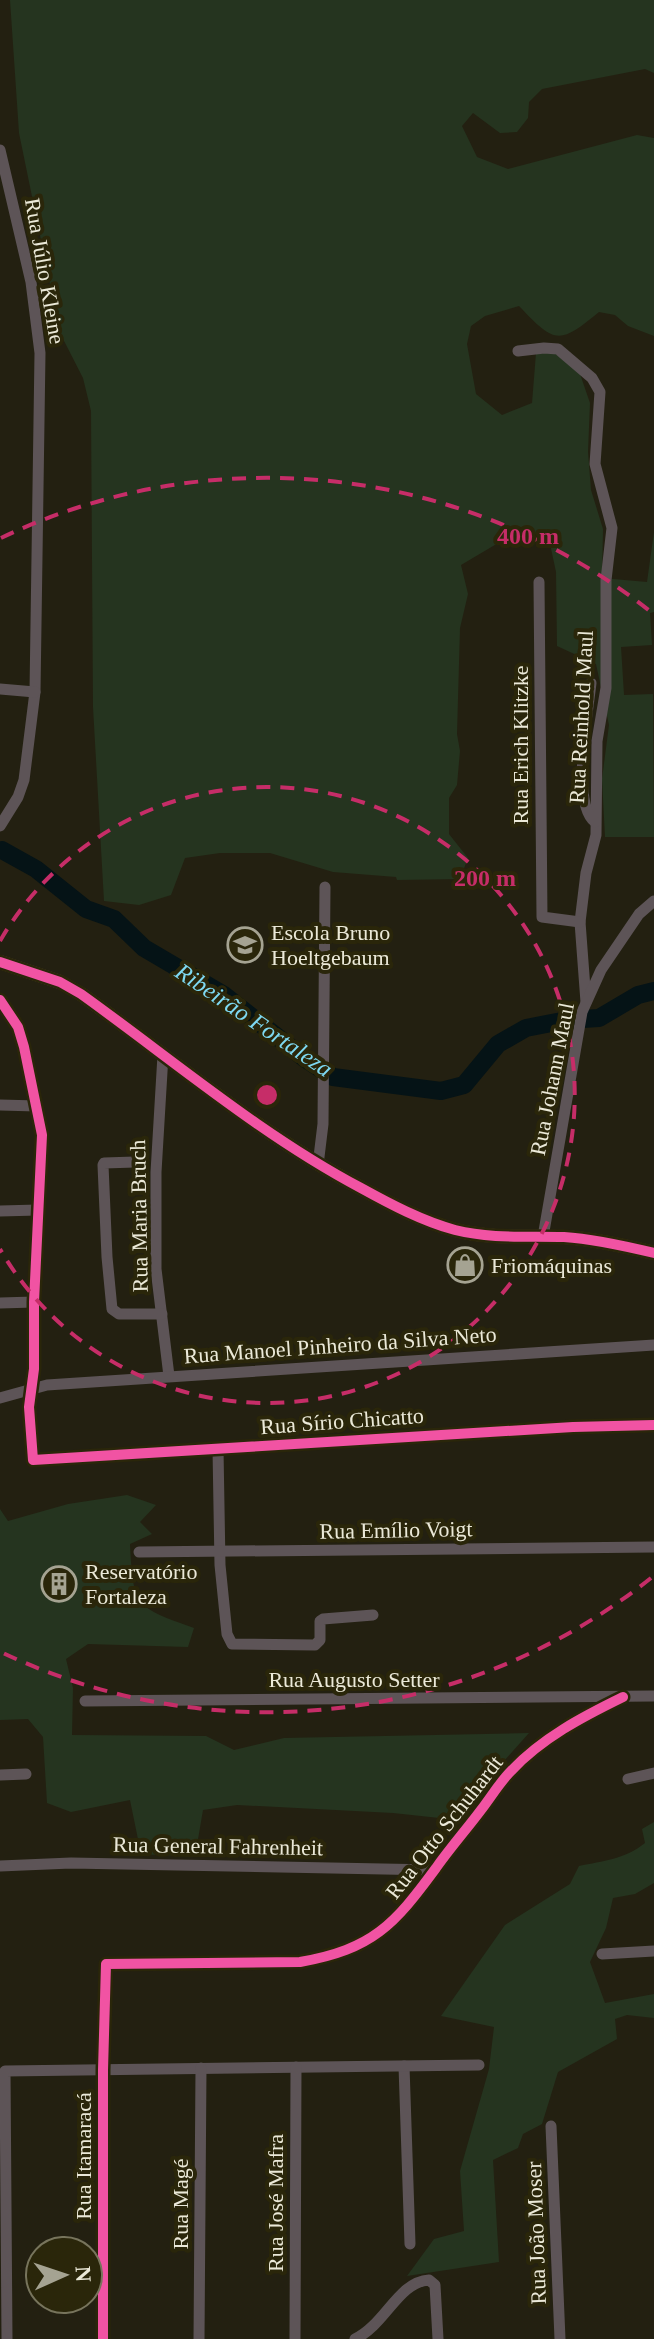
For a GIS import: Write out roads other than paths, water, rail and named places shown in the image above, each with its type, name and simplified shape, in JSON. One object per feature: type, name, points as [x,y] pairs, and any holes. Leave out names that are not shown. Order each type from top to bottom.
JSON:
[{"type":"main road","points":[[0,962],[71,988],[318,1165],[384,1201],[451,1228],[493,1237],[580,1239],[654,1253]]},
{"type":"street","name":"Rua Júlio Kleine","points":[[0,150],[31,282],[40,353],[35,692],[24,780],[18,797],[0,826]]},
{"type":"street","name":"Rua Reinhold Maul","points":[[518,351],[558,349],[592,378],[600,392],[595,464],[612,528],[606,580],[606,688],[597,741],[596,835],[586,873],[580,922],[584,1007]]},
{"type":"street","name":"Rua Erich Klitzke","points":[[539,582],[542,917],[580,922]]},
{"type":"street","points":[[591,683],[582,777],[586,813],[595,822]]},
{"type":"street","points":[[0,689],[35,692]]},
{"type":"street","points":[[318,1165],[323,1124],[325,887]]},
{"type":"street","name":"Rua Johann Maul","points":[[543,1237],[584,1007],[608,959],[639,914],[654,901]]},
{"type":"street","points":[[0,1000],[18,1027],[30,1067],[42,1135],[34,1369],[30,1391]]},
{"type":"street","name":"Rua Maria Bruch","points":[[163,1055],[156,1172],[156,1269],[169,1376]]},
{"type":"street","points":[[0,1105],[37,1106]]},
{"type":"street","points":[[135,1162],[103,1165],[112,1309],[123,1314],[162,1314]]},
{"type":"street","points":[[0,1211],[38,1210]]},
{"type":"street","points":[[0,1303],[34,1302]]},
{"type":"street","name":"Rua Manoel Pinheiro da Silva Neto","points":[[0,1398],[47,1385],[654,1345]]},
{"type":"street","name":"Rua Sírio Chicatto","points":[[30,1391],[33,1460],[573,1427],[654,1425]]},
{"type":"street","points":[[218,1449],[220,1553],[227,1634],[232,1644],[315,1645],[320,1640],[322,1619],[373,1615]]},
{"type":"street","name":"Rua Emílio Voigt","points":[[139,1552],[654,1547]]},
{"type":"street","name":"Rua Otto Schuhardt","points":[[103,2070],[106,1964],[300,1962],[328,1957],[352,1948],[394,1921],[415,1898],[510,1772],[529,1754],[575,1721],[623,1697],[654,1696]]},
{"type":"street","name":"Rua Augusto Setter","points":[[85,1701],[623,1697]]},
{"type":"street","points":[[628,1779],[654,1773]]},
{"type":"street","points":[[0,1775],[26,1774]]},
{"type":"street","name":"Rua General Fahrenheit","points":[[0,1866],[102,1863],[435,1870]]},
{"type":"street","points":[[602,1954],[654,1951]]},
{"type":"street","points":[[7,2339],[5,2071],[479,2065]]},
{"type":"street","points":[[404,2066],[410,2244]]},
{"type":"street","name":"Rua José Mafra","points":[[295,2339],[296,2067]]},
{"type":"street","name":"Rua Magé","points":[[199,2339],[201,2068]]},
{"type":"street","name":"Rua Itamaracá","points":[[103,2070],[103,2339]]},
{"type":"street","name":"Rua João Moser","points":[[551,2126],[560,2339]]},
{"type":"street","points":[[355,2339],[382,2319],[406,2288],[429,2280],[435,2285],[438,2339]]},
{"type":"waterway","name":"Ribeirão Fortaleza","points":[[2,850],[36,869],[86,909],[114,919],[144,948],[224,995],[333,1077],[441,1091],[464,1085],[498,1044],[526,1028],[599,1018],[638,995],[654,991]]},
{"type":"place","name":"Escola Bruno Hoeltgebaum","points":[[245,945]]},
{"type":"place","name":"Friomáquinas","points":[[465,1265]]},
{"type":"place","name":"Reservatório Fortaleza","points":[[59,1584]]}]
